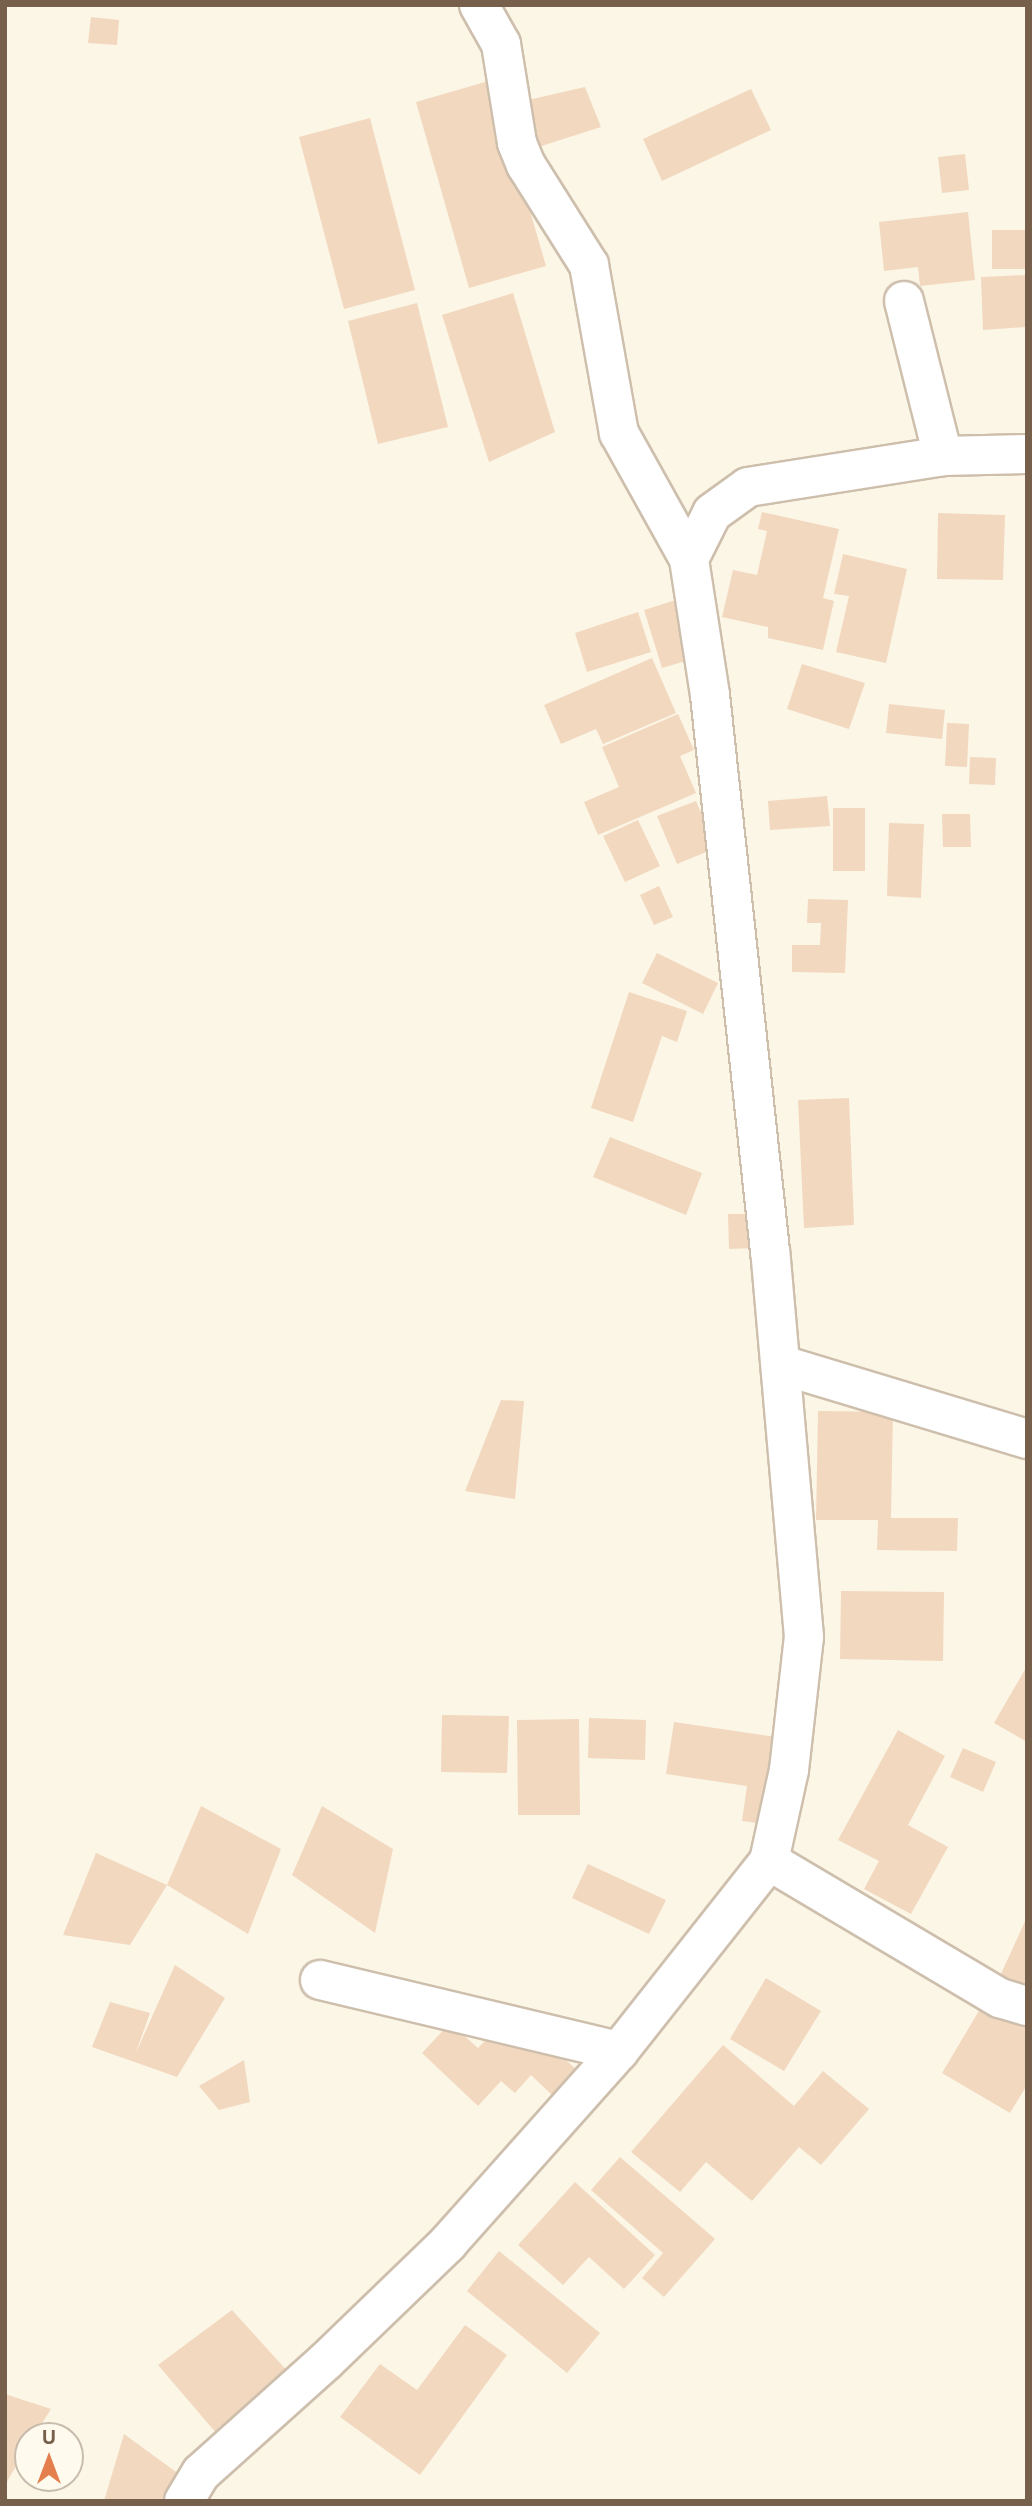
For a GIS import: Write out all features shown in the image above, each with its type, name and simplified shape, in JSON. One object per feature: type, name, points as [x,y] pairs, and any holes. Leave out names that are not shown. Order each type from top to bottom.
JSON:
[{"type":"street","points":[[184,2501],[201,2473],[326,2361],[448,2243],[620,2051],[769,1861],[789,1770],[804,1637],[782,1365],[710,695],[689,559],[619,433],[589,265],[526,165],[517,143],[500,44],[479,5]]},
{"type":"street","points":[[904,301],[943,456]]},
{"type":"street","points":[[689,559],[712,513],[748,486],[943,456],[1027,454]]},
{"type":"street","points":[[782,1365],[1027,1439]]},
{"type":"street","points":[[769,1861],[988,1991],[1027,2006]]},
{"type":"street","points":[[320,1980],[620,2051]]},
{"type":"building","points":[[91,17],[119,20],[117,45],[88,43]]},
{"type":"building","points":[[492,80],[546,266],[469,288],[416,102]]},
{"type":"building","points":[[585,87],[601,127],[529,150],[515,103]]},
{"type":"building","points":[[751,89],[771,130],[662,181],[643,139]]},
{"type":"building","points":[[370,118],[415,290],[344,309],[299,137]]},
{"type":"building","points":[[965,154],[969,190],[942,193],[938,157]]},
{"type":"building","points":[[968,212],[975,280],[920,286],[918,267],[884,271],[879,222]]},
{"type":"building","points":[[992,230],[1027,230],[1027,269],[992,269]]},
{"type":"building","points":[[1026,275],[1027,327],[983,330],[981,277]]},
{"type":"building","points":[[513,293],[555,432],[489,462],[442,315]]},
{"type":"building","points":[[417,303],[448,427],[378,444],[348,321]]},
{"type":"building","points":[[762,512],[839,529],[823,598],[834,601],[823,650],[768,638],[768,627],[722,617],[733,570],[757,575],[767,531],[758,529]]},
{"type":"building","points":[[938,513],[1005,515],[1003,580],[937,579]]},
{"type":"building","points":[[843,554],[907,569],[886,663],[836,652],[849,596],[834,594]]},
{"type":"building","points":[[679,599],[696,658],[662,668],[644,610]]},
{"type":"building","points":[[638,612],[651,652],[587,672],[575,633]]},
{"type":"building","points":[[652,658],[676,713],[603,744],[596,729],[561,744],[544,705]]},
{"type":"building","points":[[802,664],[865,683],[849,729],[787,709]]},
{"type":"building","points":[[889,704],[945,710],[942,739],[886,733]]},
{"type":"building","points":[[678,714],[694,750],[680,756],[696,793],[598,835],[584,802],[619,787],[602,747]]},
{"type":"building","points":[[947,723],[969,724],[967,767],[945,766]]},
{"type":"building","points":[[970,757],[996,758],[995,785],[969,784]]},
{"type":"building","points":[[827,796],[830,826],[770,830],[768,801]]},
{"type":"building","points":[[696,801],[716,848],[677,864],[657,816]]},
{"type":"building","points":[[833,808],[865,808],[865,871],[833,871]]},
{"type":"building","points":[[942,814],[970,814],[971,847],[943,847]]},
{"type":"building","points":[[638,820],[660,866],[625,882],[603,836]]},
{"type":"building","points":[[889,823],[924,824],[921,898],[887,896]]},
{"type":"building","points":[[659,886],[673,917],[654,925],[640,895]]},
{"type":"building","points":[[808,899],[848,900],[845,973],[792,972],[792,945],[820,945],[821,923],[807,923]]},
{"type":"building","points":[[657,953],[718,983],[703,1014],[642,983]]},
{"type":"building","points":[[629,992],[687,1011],[677,1042],[662,1036],[633,1122],[591,1108]]},
{"type":"building","points":[[849,1098],[854,1225],[804,1228],[798,1100]]},
{"type":"building","points":[[610,1137],[702,1173],[686,1215],[593,1177]]},
{"type":"building","points":[[728,1214],[757,1214],[758,1248],[729,1249]]},
{"type":"building","points":[[501,1400],[524,1401],[515,1499],[465,1491]]},
{"type":"building","points":[[818,1411],[893,1412],[891,1518],[958,1518],[957,1551],[877,1550],[878,1520],[816,1520]]},
{"type":"building","points":[[841,1591],[944,1592],[943,1661],[840,1659]]},
{"type":"building","points":[[1027,1666],[1027,1742],[994,1723]]},
{"type":"building","points":[[442,1715],[509,1716],[507,1773],[441,1772]]},
{"type":"building","points":[[589,1718],[646,1720],[645,1760],[588,1758]]},
{"type":"building","points":[[579,1719],[580,1815],[518,1815],[517,1720]]},
{"type":"building","points":[[674,1722],[776,1737],[764,1824],[742,1821],[747,1786],[666,1774]]},
{"type":"building","points":[[898,1730],[945,1756],[908,1825],[948,1847],[911,1914],[864,1889],[879,1861],[838,1840]]},
{"type":"building","points":[[963,1748],[996,1762],[983,1792],[950,1777]]},
{"type":"building","points":[[201,1806],[281,1849],[248,1934],[167,1885]]},
{"type":"building","points":[[322,1806],[393,1849],[375,1933],[292,1875]]},
{"type":"building","points":[[96,1853],[167,1885],[130,1945],[63,1935]]},
{"type":"building","points":[[588,1864],[666,1900],[649,1934],[572,1898]]},
{"type":"building","points":[[1027,1917],[1027,1989],[1000,1976]]},
{"type":"building","points":[[175,1965],[225,1998],[177,2077],[92,2047],[110,2002],[150,2013],[135,2055]]},
{"type":"building","points":[[766,1978],[821,2011],[784,2071],[730,2039]]},
{"type":"building","points":[[986,1999],[1027,2023],[1027,2085],[1010,2113],[942,2073]]},
{"type":"building","points":[[450,2023],[478,2048],[496,2029],[545,2041],[579,2072],[555,2098],[531,2075],[515,2093],[501,2081],[478,2106],[422,2053]]},
{"type":"building","points":[[723,2045],[794,2106],[823,2071],[869,2109],[821,2165],[799,2147],[752,2201],[706,2162],[680,2192],[631,2152]]},
{"type":"building","points":[[244,2060],[250,2102],[219,2110],[199,2086]]},
{"type":"building","points":[[620,2157],[715,2239],[664,2297],[642,2278],[663,2253],[591,2190]]},
{"type":"building","points":[[575,2182],[655,2255],[624,2289],[589,2257],[563,2285],[518,2245]]},
{"type":"building","points":[[499,2251],[600,2333],[567,2373],[467,2291]]},
{"type":"building","points":[[232,2310],[290,2374],[229,2448],[158,2365]]},
{"type":"building","points":[[465,2325],[507,2355],[420,2475],[340,2417],[380,2364],[417,2390]]},
{"type":"building","points":[[5,2394],[51,2409],[43,2422],[14,2422],[14,2470],[5,2485]]},
{"type":"building","points":[[124,2434],[194,2485],[179,2501],[104,2501]]}]
